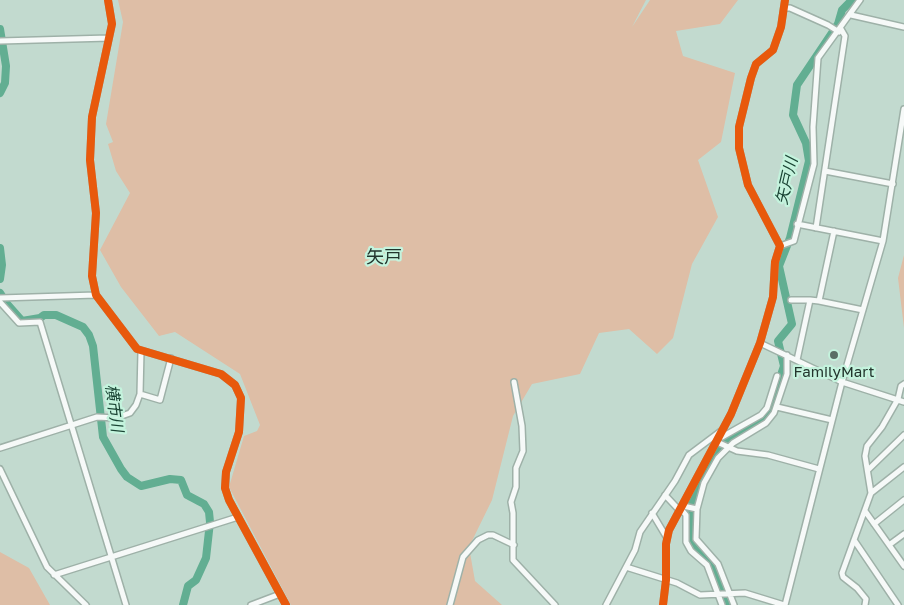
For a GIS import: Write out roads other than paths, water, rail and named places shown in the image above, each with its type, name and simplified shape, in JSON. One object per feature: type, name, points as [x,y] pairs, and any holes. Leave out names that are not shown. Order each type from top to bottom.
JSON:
[{"type":"street","points":[[108,0],[112,19],[92,117],[90,160],[96,213],[92,276],[96,294],[133,344],[141,351],[222,374],[230,379],[240,393],[242,405],[238,440],[225,481],[227,494],[286,605]]},
{"type":"street","points":[[663,605],[666,580],[667,538],[731,414],[760,343],[773,297],[775,262],[780,246],[748,185],[739,148],[742,112],[750,78],[756,64],[773,50],[785,8],[785,0]]},
{"type":"street","points":[[780,246],[792,243],[814,164],[815,70],[818,58],[851,15],[860,0]]},
{"type":"street","points":[[785,8],[790,8],[840,30],[845,36],[816,228]]},
{"type":"street","points":[[851,15],[904,27]]},
{"type":"street","points":[[0,41],[109,38]]},
{"type":"street","points":[[626,567],[666,580],[700,595],[745,593],[785,605],[842,382],[883,241],[904,109]]},
{"type":"street","points":[[824,171],[892,184]]},
{"type":"street","points":[[797,224],[883,241]]},
{"type":"street","points":[[819,301],[834,232]]},
{"type":"street","points":[[0,298],[96,294]]},
{"type":"street","points":[[791,300],[819,301],[863,310]]},
{"type":"street","points":[[797,360],[810,300]]},
{"type":"street","points":[[0,302],[19,323],[40,322],[126,605]]},
{"type":"street","points":[[760,343],[842,382],[898,398],[904,402]]},
{"type":"street","points":[[0,448],[97,417],[107,416],[116,418],[130,413],[136,406],[140,394],[141,351]]},
{"type":"street","points":[[734,605],[718,564],[696,539],[697,509],[704,483],[718,458],[733,443],[766,423],[777,407],[787,374],[787,355]]},
{"type":"street","points":[[140,394],[160,400],[171,358]]},
{"type":"street","points":[[606,605],[626,567],[640,532],[689,455],[720,433],[730,433],[761,415],[767,408],[777,376]]},
{"type":"street","points":[[514,382],[522,426],[522,450],[516,468],[516,487],[511,502],[514,545],[513,560],[516,566],[528,574],[555,605]]},
{"type":"street","points":[[865,605],[866,600],[842,573],[871,493],[865,456],[867,446],[882,428],[898,398],[901,386],[904,384]]},
{"type":"street","points":[[777,407],[832,420]]},
{"type":"street","points":[[868,470],[904,435]]},
{"type":"street","points":[[717,442],[728,448],[819,469]]},
{"type":"street","points":[[871,493],[904,467]]},
{"type":"street","points":[[0,469],[47,567],[86,605]]},
{"type":"street","points":[[665,495],[686,515],[686,542],[691,551],[707,565],[722,605]]},
{"type":"street","points":[[874,524],[904,500]]},
{"type":"street","points":[[681,509],[697,509]]},
{"type":"street","points":[[865,511],[904,566]]},
{"type":"street","points":[[652,513],[667,538]]},
{"type":"street","points":[[54,575],[238,517]]},
{"type":"street","points":[[889,545],[904,534]]},
{"type":"street","points":[[450,605],[463,557],[478,540],[488,535],[493,535],[514,545]]},
{"type":"street","points":[[854,540],[899,605],[904,602]]},
{"type":"street","points":[[251,605],[280,594]]},
{"type":"waterway","name":"矢戸川","points":[[728,605],[710,559],[692,544],[689,535],[690,505],[705,468],[718,447],[766,415],[784,366],[778,341],[792,324],[779,266],[790,238],[809,161],[806,143],[793,115],[797,85],[838,24],[842,10],[852,0]]},
{"type":"waterway","name":"横市川","points":[[0,29],[6,66],[5,83],[0,93]]},
{"type":"waterway","name":"横市川","points":[[0,248],[2,265],[0,279]]},
{"type":"waterway","name":"横市川","points":[[0,293],[22,321],[40,318],[44,315],[56,315],[83,327],[89,335],[93,346],[103,437],[121,469],[127,477],[141,486],[170,479],[181,480],[187,495],[204,504],[209,512],[210,522],[206,558],[196,580],[188,586],[183,605]]},
{"type":"place","name":"FamilyMart","points":[[834,355]]},
{"type":"district","name":"矢戸","points":[[384,257]]}]
